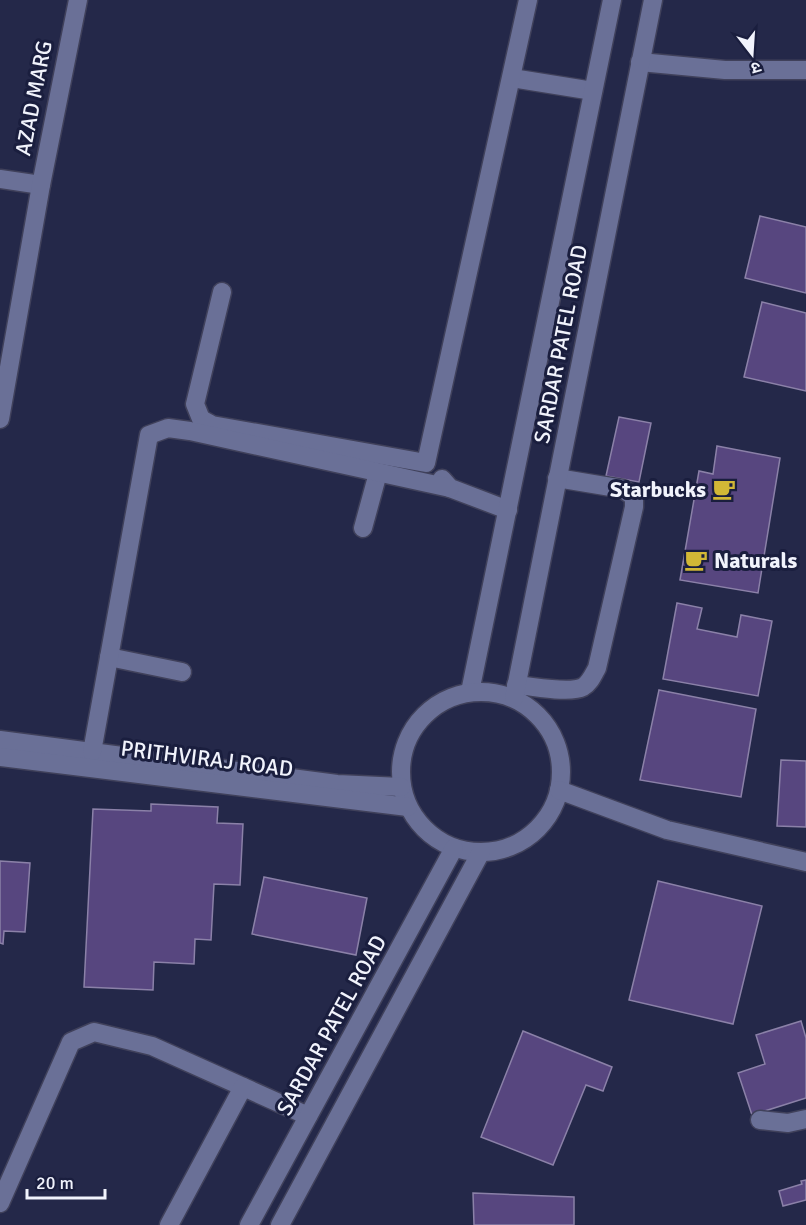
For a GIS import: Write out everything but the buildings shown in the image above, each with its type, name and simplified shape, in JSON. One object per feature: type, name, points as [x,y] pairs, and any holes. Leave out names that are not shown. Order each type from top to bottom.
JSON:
[{"type":"street","name":"AZAD MARG","points":[[1,408],[41,185],[78,0]]},
{"type":"street","points":[[426,463],[528,0]]},
{"type":"street","name":"SARDAR PATEL ROAD","points":[[470,692],[612,0]]},
{"type":"street","name":"SARDAR PATEL ROAD","points":[[515,691],[653,0]]},
{"type":"street","points":[[640,62],[726,70],[806,70]]},
{"type":"street","points":[[512,78],[593,91]]},
{"type":"street","points":[[0,179],[41,185]]},
{"type":"street","points":[[222,292],[195,404],[201,419],[212,425],[426,463],[450,488]]},
{"type":"street","points":[[92,752],[149,435],[168,428],[190,431],[450,488],[508,510]]},
{"type":"street","points":[[363,528],[378,473]]},
{"type":"street","points":[[515,691],[547,726],[558,746],[562,768],[559,790],[549,815],[531,835],[507,848],[481,852],[454,848],[427,832],[408,807],[401,786],[402,754],[415,724],[440,702],[470,692],[515,691],[570,690],[582,687],[591,680],[597,668],[634,507],[634,497],[623,489],[557,478]]},
{"type":"street","points":[[109,657],[182,672]]},
{"type":"street","name":"PRITHVIRAJ ROAD","points":[[0,740],[337,784],[401,786]]},
{"type":"street","name":"PRITHVIRAJ ROAD","points":[[0,757],[408,807]]},
{"type":"street","points":[[559,790],[668,830],[806,862]]},
{"type":"street","name":"SARDAR PATEL ROAD","points":[[249,1225],[454,848]]},
{"type":"street","points":[[280,1225],[481,852]]},
{"type":"street","points":[[0,1203],[71,1042],[94,1032],[152,1046],[308,1116]]},
{"type":"street","points":[[169,1225],[243,1087]]},
{"type":"street","points":[[760,1120],[788,1123],[806,1119]]},
{"type":"place","name":"Starbucks","points":[[724,489]]},
{"type":"place","name":"Naturals","points":[[696,560]]}]
